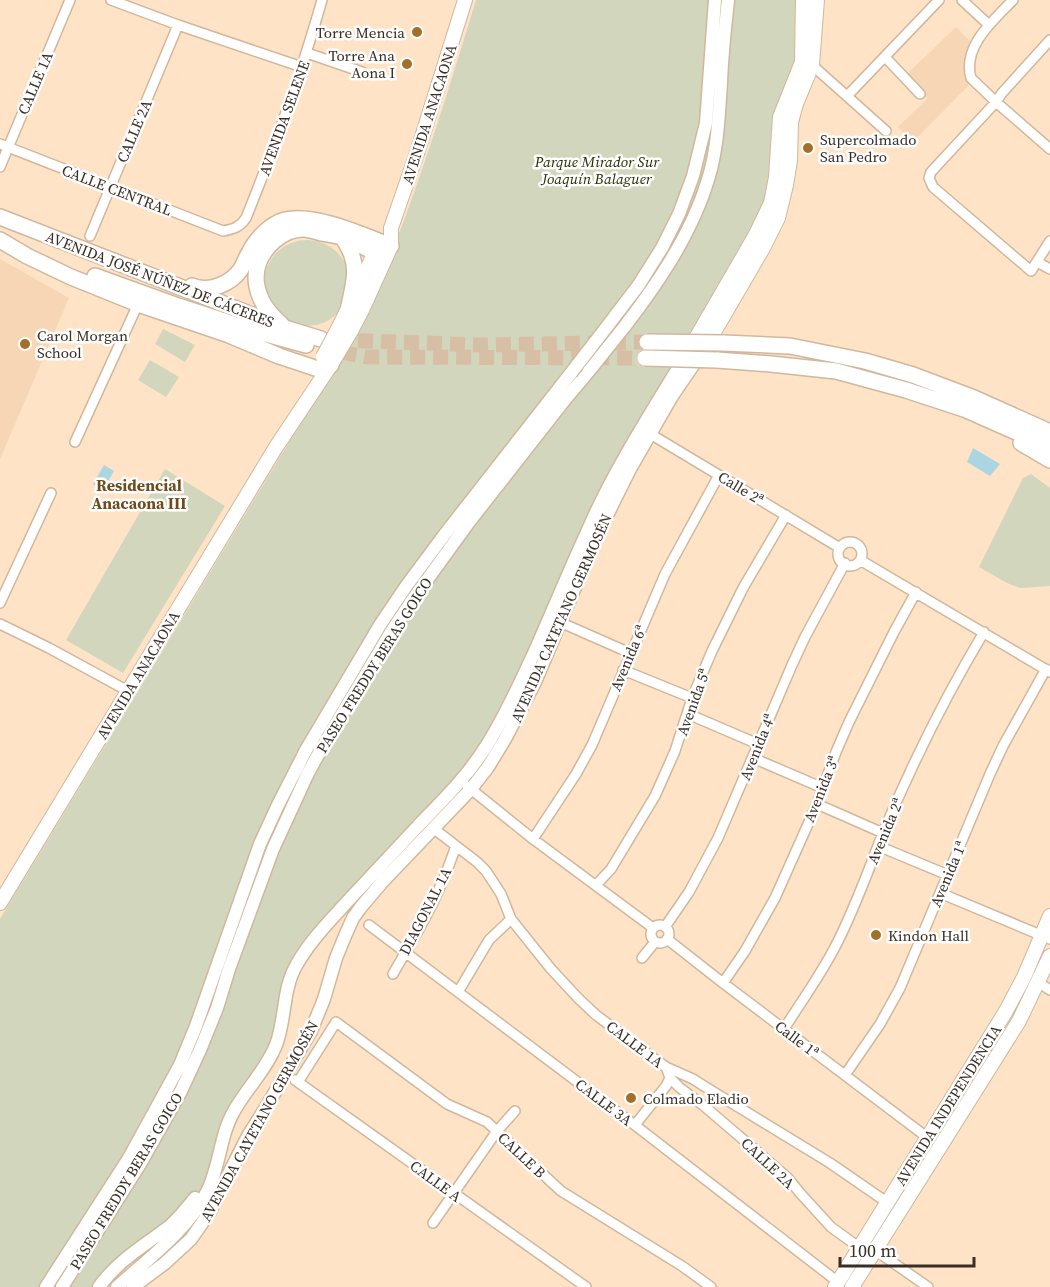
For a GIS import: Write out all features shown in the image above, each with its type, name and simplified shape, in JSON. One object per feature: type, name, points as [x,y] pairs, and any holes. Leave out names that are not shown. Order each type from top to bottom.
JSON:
[{"type":"main road","name":"AVENIDA ANACAONA","points":[[0,903],[276,447],[324,357],[362,310],[428,121],[465,0]]},
{"type":"main road","points":[[695,352],[771,203],[776,177],[780,117],[802,62],[803,0]]},
{"type":"main road","points":[[695,352],[763,248],[778,218],[790,161],[791,122],[812,65],[817,0]]},
{"type":"main road","points":[[135,270],[167,276],[197,288],[215,287],[235,276],[250,250],[266,231],[276,223],[300,218],[317,220],[383,249]]},
{"type":"main road","name":"AVENIDA JOSÉ NÚÑEZ DE CÁCERES","points":[[1,220],[288,329],[324,357]]},
{"type":"main road","points":[[288,329],[263,305],[257,290],[256,275],[259,260],[270,245],[284,233],[301,229],[343,237],[383,249]]},
{"type":"main road","points":[[343,237],[355,266],[349,306]]},
{"type":"main road","points":[[0,240],[71,277],[138,304],[229,335],[279,356],[324,357]]},
{"type":"main road","name":"AVENIDA JOSÉ NÚÑEZ DE CÁCERES","points":[[0,240],[178,306],[301,344],[324,357]]},
{"type":"main road","name":"AVENIDA ANACAONA","points":[[346,328],[349,306],[383,249]]},
{"type":"main road","points":[[647,342],[790,346],[865,361],[913,375],[974,398],[1050,422]]},
{"type":"main road","points":[[645,358],[717,360],[836,371],[964,409],[1050,447]]},
{"type":"main road","points":[[974,398],[1050,432]]},
{"type":"main road","points":[[964,409],[1050,460]]},
{"type":"main road","name":"AVENIDA INDEPENDENCIA","points":[[837,1284],[1006,1011],[1046,937],[1050,916]]},
{"type":"main road","name":"AVENIDA INDEPENDENCIA","points":[[852,1287],[1018,1021],[1044,986],[1050,956]]},
{"type":"street","name":"CALLE 1A","points":[[0,166],[4,146],[70,0]]},
{"type":"street","points":[[111,0],[178,26],[302,67]]},
{"type":"street","name":"AVENIDA SELENE","points":[[234,229],[246,218],[278,137],[307,53],[322,0]]},
{"type":"street","name":"PASEO FREDDY BERAS GOICO","points":[[46,1287],[129,1158],[180,1065],[260,844],[306,750],[380,625],[445,534],[638,286],[662,248],[679,214],[693,176],[706,123],[715,0]]},
{"type":"street","name":"PASEO FREDDY BERAS GOICO","points":[[62,1287],[140,1164],[181,1091],[217,1008],[273,849],[318,754],[411,602],[476,514],[625,326],[656,283],[693,219],[711,169],[719,124],[728,0]]},
{"type":"street","points":[[848,95],[939,0]]},
{"type":"street","points":[[962,0],[989,25]]},
{"type":"street","points":[[1013,0],[989,25],[976,43],[969,68],[971,78],[1050,149]]},
{"type":"street","name":"CALLE 2A","points":[[90,236],[178,26]]},
{"type":"street","points":[[1050,40],[931,172],[929,178],[933,187],[1031,271],[1050,241]]},
{"type":"street","points":[[307,53],[362,72]]},
{"type":"street","points":[[885,57],[920,94]]},
{"type":"street","points":[[812,65],[886,131]]},
{"type":"street","name":"CALLE CENTRAL","points":[[4,146],[223,231],[234,229]]},
{"type":"street","points":[[1036,262],[1050,269]]},
{"type":"street","points":[[75,442],[138,304]]},
{"type":"street","name":"AVENIDA CAYETANO GERMOSÉN","points":[[117,1287],[191,1217],[207,1192],[234,1110],[259,1076],[278,1041],[288,988],[296,964],[322,929],[461,781],[487,746],[555,620],[646,432],[672,396],[695,352]]},
{"type":"street","name":"Calle 2ª","points":[[646,432],[840,548]]},
{"type":"street","name":"Avenida 6ª","points":[[533,839],[576,774],[592,745],[665,574],[719,475]]},
{"type":"street","points":[[0,603],[51,493]]},
{"type":"street","name":"Avenida 5ª","points":[[596,885],[611,869],[655,796],[675,751],[692,698],[727,618],[786,515]]},
{"type":"street","points":[[847,542],[856,544],[861,551],[860,560],[855,564],[845,563],[838,554],[840,548],[847,542]]},
{"type":"street","points":[[860,560],[1048,670]]},
{"type":"street","name":"Avenida 4ª","points":[[665,927],[689,892],[718,838],[782,687],[845,563]]},
{"type":"street","name":"Avenida 3ª","points":[[723,983],[745,951],[775,898],[863,692],[916,592]]},
{"type":"street","points":[[555,620],[630,652]]},
{"type":"street","name":"AVENIDA CAYETANO GERMOSÉN","points":[[133,1287],[191,1239],[209,1213],[248,1136],[266,1109],[317,1017],[336,958],[353,918],[383,881],[471,789],[488,767],[535,682],[555,620]]},
{"type":"street","points":[[0,624],[128,691]]},
{"type":"street","name":"Avenida 2ª","points":[[784,1029],[807,996],[847,923],[883,833],[929,731],[984,632]]},
{"type":"street","points":[[623,670],[692,698]]},
{"type":"street","name":"Avenida 1ª","points":[[845,1075],[870,1041],[890,1007],[909,968],[1004,746],[1048,670]]},
{"type":"street","points":[[688,714],[758,744]]},
{"type":"street","points":[[753,758],[823,788]]},
{"type":"street","points":[[461,781],[533,839],[653,928]]},
{"type":"street","points":[[817,804],[883,833]]},
{"type":"street","name":"CALLE 1A","points":[[433,828],[486,871],[501,894],[511,919],[551,969],[596,1015],[666,1067],[704,1086],[830,1163],[888,1203]]},
{"type":"street","name":"DIAGONAL 1A","points":[[393,974],[439,891],[456,846]]},
{"type":"street","points":[[878,846],[948,875]]},
{"type":"street","points":[[940,894],[1046,937]]},
{"type":"street","points":[[458,992],[489,940],[511,919]]},
{"type":"street","name":"CALLE 3A","points":[[369,925],[636,1126],[837,1284]]},
{"type":"street","points":[[653,928],[660,925],[665,927],[669,934],[663,942],[655,942]]},
{"type":"street","points":[[653,928],[651,935],[655,942]]},
{"type":"street","name":"Calle 1ª","points":[[667,939],[928,1138]]},
{"type":"street","points":[[642,958],[655,942]]},
{"type":"street","name":"CALLE B","points":[[298,1082],[336,1022],[447,1104],[487,1122],[561,1191],[682,1266],[711,1287]]},
{"type":"street","name":"CALLE 2A","points":[[666,1067],[670,1078],[679,1087],[788,1178],[831,1227],[860,1248],[875,1250]]},
{"type":"street","name":"CALLE A","points":[[285,1074],[586,1287]]},
{"type":"street","points":[[636,1126],[670,1078]]},
{"type":"street","points":[[433,1223],[497,1131],[515,1111]]},
{"type":"street","name":"AVENIDA CAYETANO GERMOSÉN","points":[[99,1287],[115,1267],[171,1225],[184,1212],[219,1158]]},
{"type":"street","points":[[875,1250],[928,1287]]},
{"type":"shaded area","points":[[956,27],[970,41],[964,67],[969,85],[913,142],[898,127],[928,98],[906,75]]},
{"type":"shaded area","name":"Carol Morgan School","points":[[0,259],[69,298],[0,459]]},
{"type":"green space","name":"Parque Mirador Sur Joaquín Balaguer","points":[[476,0],[799,0],[798,53],[767,201],[519,679],[473,761],[308,944],[273,1041],[212,1159],[202,1190],[195,1202],[127,1261],[103,1287],[0,1287],[0,919],[357,330],[406,215],[434,135]]},
{"type":"green space","points":[[307,240],[323,244],[337,253],[346,267],[350,283],[346,299],[337,313],[323,322],[307,326],[291,322],[277,313],[268,299],[264,283],[268,267],[277,253],[291,244]]},
{"type":"green space","points":[[163,329],[195,345],[185,362],[155,344]]},
{"type":"green space","points":[[150,360],[179,377],[166,397],[138,380]]},
{"type":"green space","points":[[165,469],[225,506],[123,673],[66,640]]},
{"type":"green space","points":[[1031,474],[1050,488],[1050,586],[1020,588],[979,567],[1023,478]]},
{"type":"water","points":[[973,448],[1000,464],[990,476],[967,462]]},
{"type":"water","points":[[104,465],[114,471],[103,490],[93,484]]},
{"type":"tunnel","points":[[335,340],[483,345],[647,342]]},
{"type":"tunnel","points":[[319,348],[367,357],[645,358]]},
{"type":"place","name":"Torre Mencia","points":[[417,32]]},
{"type":"place","name":"Torre Ana Aona I","points":[[407,64]]},
{"type":"place","name":"Supercolmado San Pedro","points":[[808,148]]},
{"type":"place","name":"Carol Morgan School","points":[[25,344]]},
{"type":"place","name":"Kindon Hall","points":[[876,935]]},
{"type":"place","name":"Colmado Eladio","points":[[631,1098]]},
{"type":"district","name":"Residencial Anacaona III","points":[[139,494]]}]
